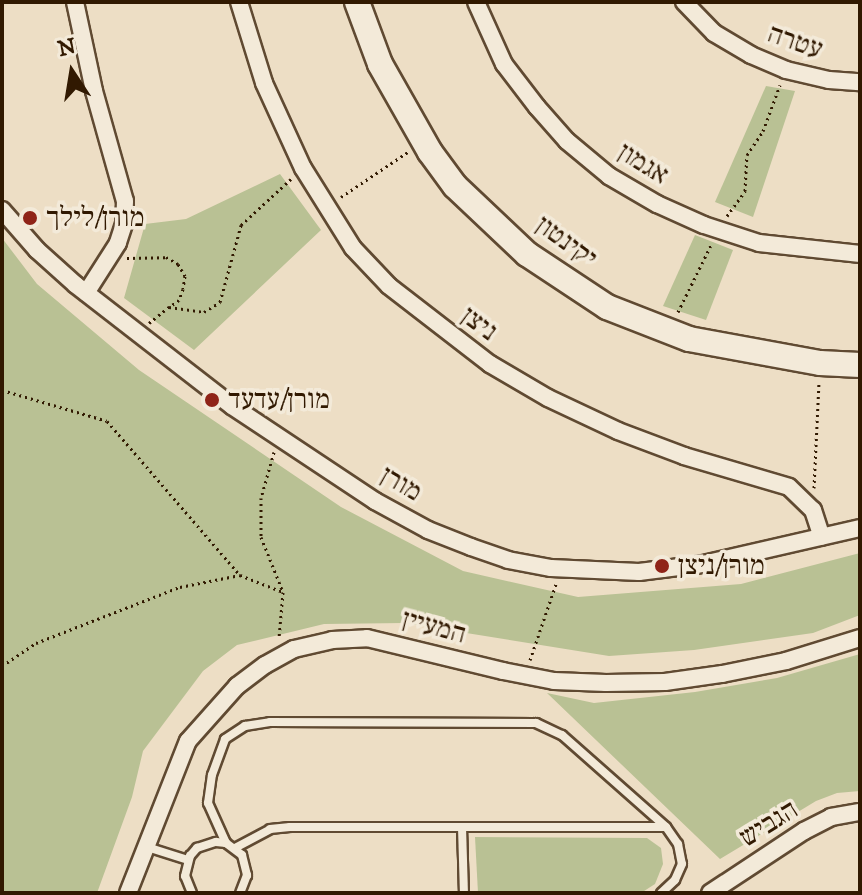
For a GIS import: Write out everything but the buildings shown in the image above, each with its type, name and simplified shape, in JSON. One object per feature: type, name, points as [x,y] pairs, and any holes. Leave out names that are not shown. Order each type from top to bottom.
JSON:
[{"type":"street","points":[[75,2],[91,79],[125,201],[124,224],[113,253],[86,293]]},
{"type":"street","name":"ניצן","points":[[239,2],[264,83],[303,168],[325,208],[353,248],[389,286],[490,364],[618,431],[684,456],[789,487],[813,510]]},
{"type":"street","name":"יקינטון","points":[[357,2],[380,64],[423,141],[455,186],[527,254],[607,307],[668,332],[729,348],[820,363],[860,365]]},
{"type":"street","name":"אגמון","points":[[476,2],[504,64],[567,141],[609,176],[645,197],[718,230],[759,243],[860,254]]},
{"type":"street","name":"עטרה","points":[[684,2],[714,33],[751,55],[786,70],[829,80],[860,82]]},
{"type":"street","name":"מורן","points":[[2,210],[37,250],[86,293],[279,437],[375,501],[428,530],[508,560],[561,569],[639,572],[703,564],[860,528]]},
{"type":"street","points":[[813,510],[822,537]]},
{"type":"street","name":"המעיין","points":[[128,893],[188,741],[237,686],[294,649],[332,640],[367,638],[554,681],[665,682],[786,661],[860,638]]},
{"type":"street","name":"הגביש","points":[[710,893],[804,831],[831,817],[860,812]]},
{"type":"lane","points":[[240,893],[247,875],[246,865],[231,846],[208,803],[212,775],[225,739],[245,726],[270,722],[536,723],[562,735],[666,827],[678,844],[682,864],[675,880],[661,893]]},
{"type":"lane","points":[[462,827],[464,893]]},
{"type":"lane","points":[[192,893],[185,876],[188,860],[206,844],[231,846],[270,829],[666,827]]},
{"type":"lane","points":[[146,847],[188,860]]},
{"type":"path","points":[[668,332],[718,230],[745,191],[747,155],[763,131],[786,70]]},
{"type":"path","points":[[325,208],[423,141]]},
{"type":"path","points":[[169,307],[204,312],[220,302],[241,225],[303,168]]},
{"type":"path","points":[[113,253],[129,258],[166,257],[178,264],[185,276],[179,300],[137,333]]},
{"type":"path","points":[[813,510],[820,363]]},
{"type":"path","points":[[2,390],[107,421],[240,575],[283,592]]},
{"type":"path","points":[[277,658],[283,592],[261,537],[261,498],[279,437]]},
{"type":"path","points":[[525,675],[561,569]]},
{"type":"path","points":[[2,666],[36,643],[151,598],[180,587],[240,575]]},
{"type":"green space","points":[[766,86],[795,91],[753,217],[715,202]]},
{"type":"green space","points":[[280,174],[321,230],[194,350],[124,298],[145,224],[186,219]]},
{"type":"green space","points":[[695,235],[733,250],[706,320],[663,306]]},
{"type":"green space","points":[[2,238],[37,284],[139,370],[341,507],[463,571],[578,597],[741,584],[860,553],[860,615],[813,633],[694,650],[609,656],[404,623],[324,624],[237,645],[203,671],[143,751],[132,797],[97,893],[2,893]]},
{"type":"green space","points":[[860,654],[860,791],[837,793],[816,801],[720,859],[547,693],[594,703],[695,692],[777,678]]},
{"type":"green space","points":[[475,837],[647,838],[661,848],[663,864],[655,884],[641,893],[478,893]]},
{"type":"place","name":"מורן/לילך","points":[[30,218]]},
{"type":"place","name":"מורן/עדעד","points":[[212,400]]},
{"type":"place","name":"מורן/ניצן","points":[[662,566]]}]
